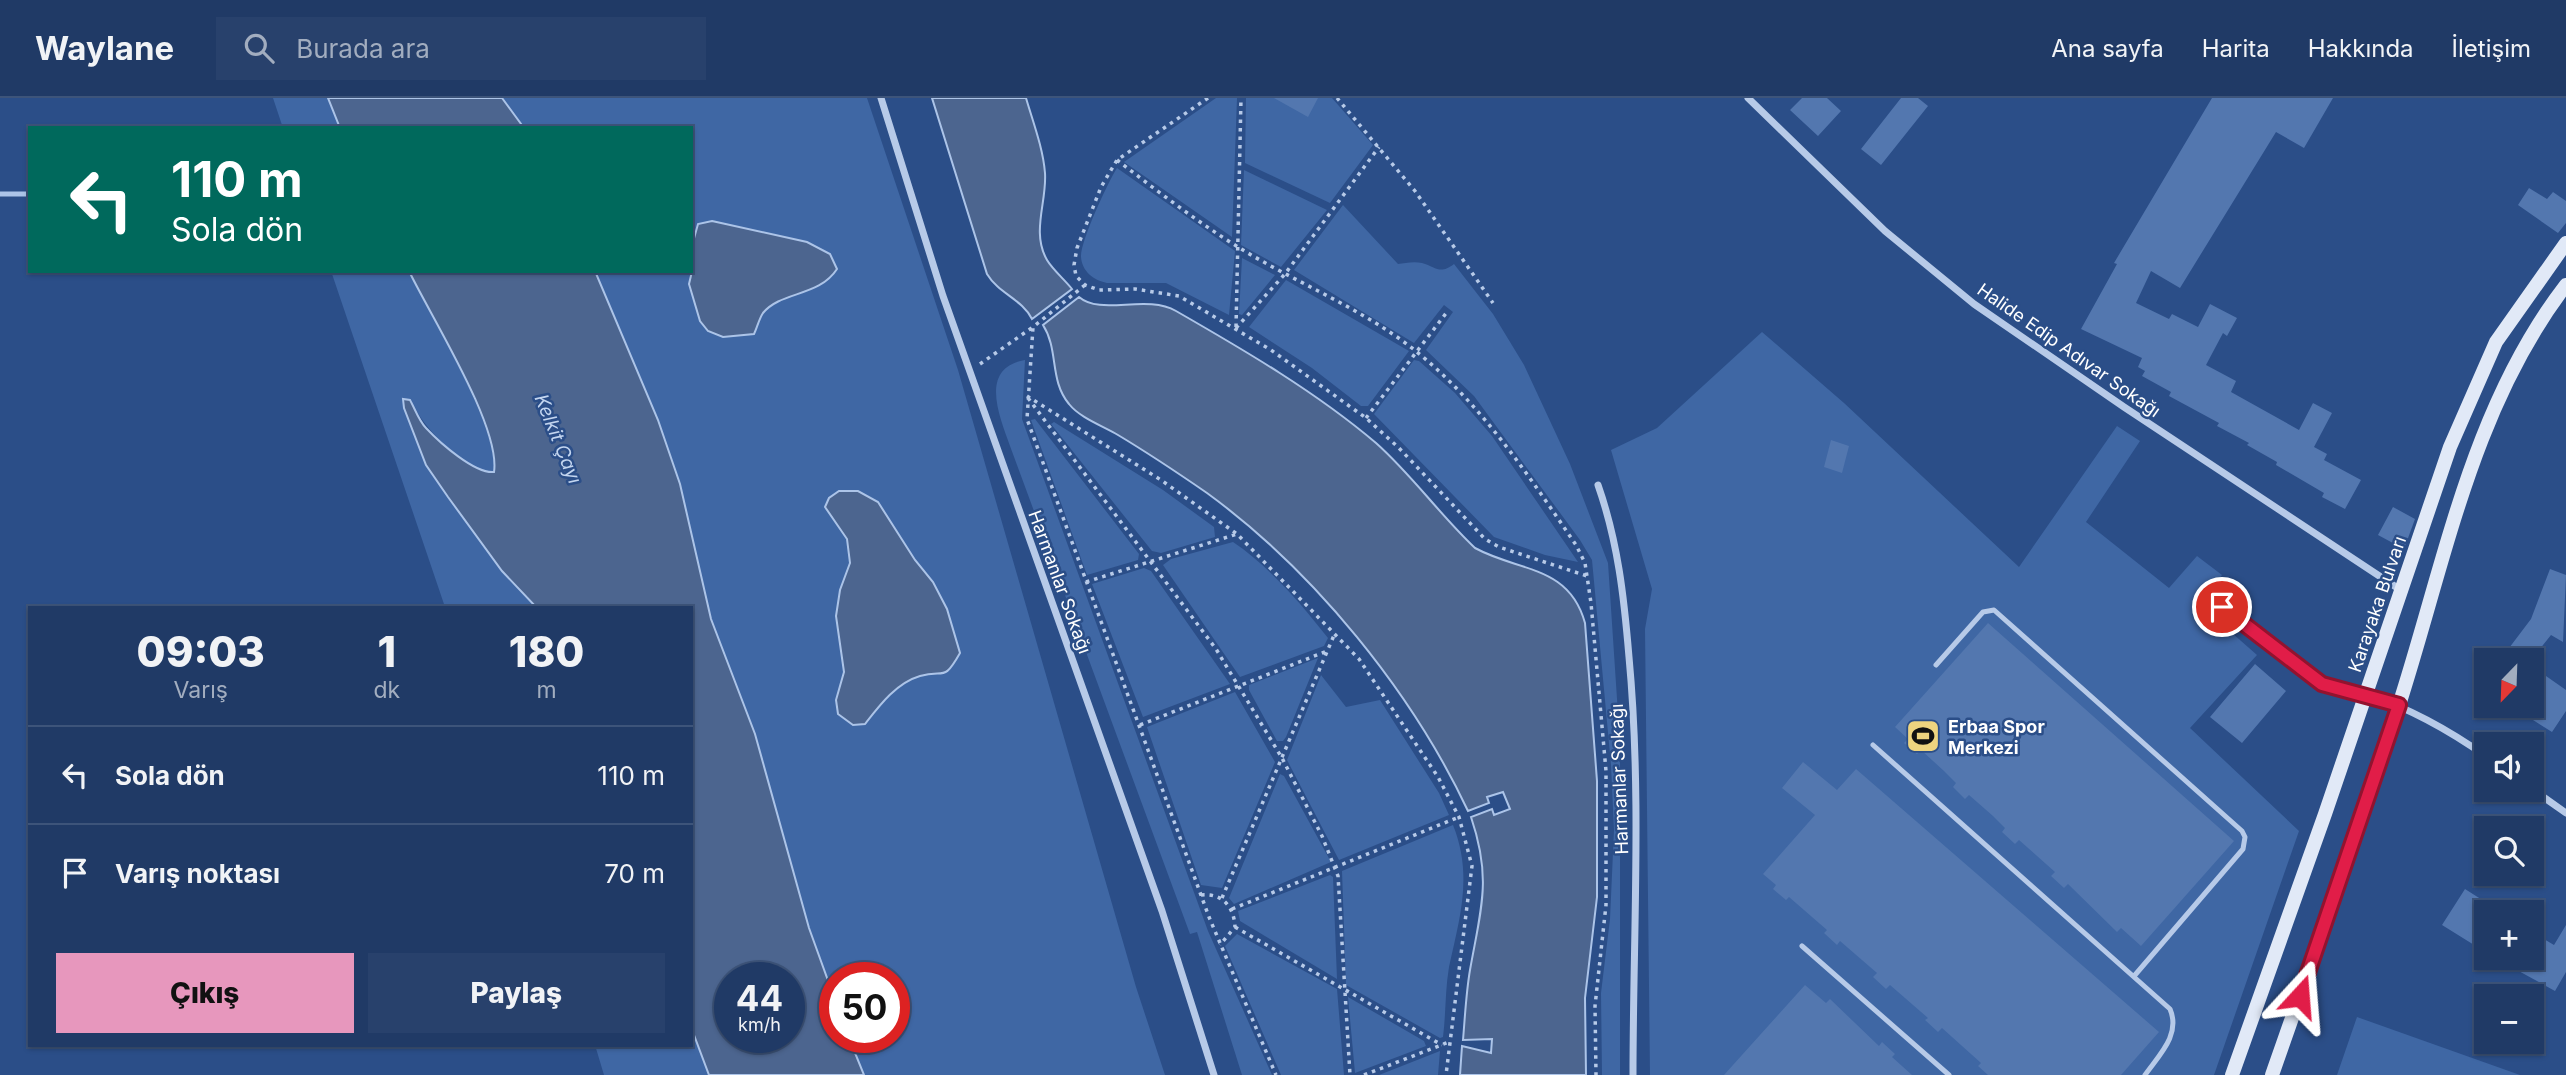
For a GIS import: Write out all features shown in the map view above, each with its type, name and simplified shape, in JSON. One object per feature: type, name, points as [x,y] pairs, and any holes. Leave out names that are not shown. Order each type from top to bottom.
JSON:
[{"type":"main road","name":"Karayaka Bulvarı","points":[[2232,1075],[2367,694],[2450,447],[2475,387],[2520,304],[2566,243]]},
{"type":"main road","points":[[2272,1075],[2399,705],[2475,456],[2517,360],[2539,322],[2566,285]]},
{"type":"street","name":"Harmanlar Sokağı","points":[[881,98],[969,372],[1162,911],[1214,1075]]},
{"type":"street","name":"Halide Edip Adıvar Sokağı","points":[[1748,98],[1885,231],[1974,304],[2402,591]]},
{"type":"street","name":"Harmanlar Sokağı","points":[[1598,485],[1609,515],[1620,568],[1633,700],[1638,810],[1633,1075]]},
{"type":"street","points":[[2367,694],[2399,705],[2439,725],[2474,748]]},
{"type":"street","points":[[2544,797],[2566,813]]},
{"type":"lane","points":[[2222,607],[2322,684],[2367,694]]},
{"type":"lane","points":[[1936,666],[1983,612],[1994,610],[2242,831],[2245,837],[2243,849],[2134,975]]},
{"type":"lane","points":[[1872,745],[2170,1009],[2175,1020],[2167,1045],[2145,1075]]},
{"type":"lane","points":[[1802,946],[1949,1075]]},
{"type":"path","points":[[1208,98],[1117,160],[1101,187],[1077,248],[1074,265],[1076,276],[1085,285],[1099,290],[1135,289],[1180,296],[1236,328],[1366,418],[1399,448],[1485,539],[1499,547],[1587,576]]},
{"type":"path","points":[[1236,328],[1241,98]]},
{"type":"path","points":[[1336,98],[1415,191],[1493,303]]},
{"type":"path","points":[[1236,328],[1285,274],[1379,146]]},
{"type":"path","points":[[1117,160],[1238,247],[1390,333],[1416,351],[1455,386],[1496,433],[1576,545],[1587,576],[1606,771],[1606,905],[1595,1006],[1596,1075]]},
{"type":"path","points":[[969,372],[1033,327],[1085,285]]},
{"type":"path","points":[[1366,418],[1447,312]]},
{"type":"path","points":[[1033,327],[1027,419],[1201,895],[1276,1075]]},
{"type":"path","points":[[1027,396],[1161,481],[1237,534],[1335,634],[1383,692],[1438,777],[1459,817],[1472,866],[1472,886],[1446,1075]]},
{"type":"path","points":[[1027,396],[1152,561],[1240,686],[1282,758],[1336,867],[1342,988],[1350,1075]]},
{"type":"path","points":[[1086,582],[1237,534]]},
{"type":"path","points":[[1222,898],[1335,634]]},
{"type":"path","points":[[1140,725],[1328,651]]},
{"type":"path","points":[[1232,909],[1459,817]]},
{"type":"path","points":[[1201,895],[1222,898],[1232,909],[1235,927],[1220,945]]},
{"type":"path","points":[[1235,927],[1442,1045]]},
{"type":"path","points":[[1364,1075],[1449,1042]]},
{"type":"shaded area","points":[[273,98],[328,98],[339,126],[282,126]]},
{"type":"shaded area","points":[[502,98],[867,98],[958,370],[1136,987],[1165,1075],[864,1075],[855,1053],[910,1053],[910,962],[821,962],[809,928],[755,734],[711,619],[680,484],[658,420],[596,273],[693,273],[693,126],[523,126]]},
{"type":"shaded area","points":[[1216,98],[1237,98],[1232,237],[1124,162]]},
{"type":"shaded area","points":[[1246,98],[1332,98],[1373,145],[1330,203],[1245,163]]},
{"type":"shaded area","points":[[1117,168],[1235,251],[1229,315],[1166,283],[1107,283],[1097,280],[1086,271],[1081,257],[1085,239],[1101,198]]},
{"type":"shaded area","points":[[1244,170],[1327,210],[1281,267],[1241,245]]},
{"type":"shaded area","points":[[1343,205],[1398,264],[1419,262],[1441,270],[1454,264],[1493,314],[1524,365],[1570,464],[1608,563],[1620,744],[1620,1075],[1602,1075],[1601,993],[1610,919],[1614,830],[1611,765],[1592,560],[1474,396],[1426,350],[1453,312],[1444,305],[1414,343],[1294,270]]},
{"type":"shaded area","points":[[1242,258],[1275,275],[1242,315],[1239,314]]},
{"type":"shaded area","points":[[332,273],[410,273],[462,372],[486,429],[493,453],[494,472],[473,467],[450,450],[429,429],[416,410],[412,425],[426,465],[490,555],[535,606],[445,606]]},
{"type":"shaded area","points":[[1286,280],[1409,351],[1368,406],[1361,406],[1312,368],[1249,327]]},
{"type":"shaded area","name":"Erbaa Spor Merkezi","points":[[1762,332],[1844,403],[2019,567],[2117,426],[2140,441],[2086,522],[2169,588],[2197,556],[2222,575],[2199,604],[2257,655],[2190,728],[2299,831],[2214,1075],[1650,1075],[1645,629],[1652,589],[1611,450],[1657,428]]},
{"type":"shaded area","points":[[1025,360],[1022,419],[1208,931],[1272,1075],[1242,1075],[1197,932],[1190,934],[1006,434],[998,408],[997,383],[1001,373],[1010,365]]},
{"type":"shaded area","points":[[1414,360],[1419,361],[1455,393],[1492,436],[1578,562],[1545,555],[1494,537],[1374,414]]},
{"type":"shaded area","points":[[1035,419],[1139,554],[1138,560],[1087,575],[1031,420]]},
{"type":"shaded area","points":[[1054,422],[1163,490],[1214,527],[1215,537],[1161,553],[1152,551],[1051,424]]},
{"type":"shaded area","points":[[1233,542],[1259,562],[1296,599],[1328,638],[1324,646],[1240,677],[1163,565],[1171,559]]},
{"type":"shaded area","points":[[1144,568],[1151,571],[1230,684],[1143,717],[1092,584]]},
{"type":"shaded area","points":[[1318,658],[1286,737],[1283,741],[1277,741],[1249,690],[1249,685]]},
{"type":"shaded area","points":[[1321,675],[1346,707],[1380,700],[1439,793],[1449,815],[1339,860],[1287,760]]},
{"type":"shaded area","points":[[1235,692],[1275,762],[1222,888],[1201,885],[1147,727]]},
{"type":"shaded area","points":[[1280,774],[1284,776],[1331,862],[1234,904],[1229,898]]},
{"type":"shaded area","points":[[1453,825],[1462,861],[1463,896],[1448,976],[1443,1037],[1440,1038],[1346,985],[1342,871]]},
{"type":"shaded area","points":[[1330,875],[1333,877],[1337,979],[1240,921],[1238,911]]},
{"type":"shaded area","points":[[1237,934],[1337,989],[1344,1075],[1281,1075],[1225,946]]},
{"type":"shaded area","points":[[1348,997],[1424,1041],[1426,1046],[1355,1073]]},
{"type":"shaded area","points":[[2357,1017],[2520,1075],[2337,1075]]},
{"type":"shaded area","points":[[693,1032],[709,1075],[604,1075],[596,1047],[693,1047]]},
{"type":"shaded area","points":[[1440,1051],[1438,1075],[1379,1075]]},
{"type":"water","points":[[328,98],[502,98],[523,126],[339,126]]},
{"type":"water","points":[[932,98],[1026,98],[1045,173],[1040,228],[1042,249],[1049,264],[1072,289],[1032,319],[1022,306],[998,287],[987,274]]},
{"type":"water","points":[[712,221],[807,242],[830,254],[837,269],[820,285],[771,306],[763,313],[754,334],[723,337],[708,331],[700,321],[689,284],[693,273],[693,242],[698,224]]},
{"type":"water","name":"Kelkit Çayı","points":[[410,273],[596,273],[658,420],[680,484],[711,619],[755,734],[809,928],[821,962],[819,962],[819,1053],[855,1053],[864,1075],[709,1075],[693,1032],[693,606],[535,606],[502,571],[426,465],[403,399],[410,400],[424,425],[449,449],[477,468],[494,472],[493,452],[487,428],[476,400]]},
{"type":"water","points":[[1079,297],[1099,305],[1164,306],[1253,356],[1329,406],[1376,443],[1475,548],[1555,580],[1577,604],[1585,623],[1597,781],[1597,897],[1585,998],[1586,1075],[1460,1075],[1462,1046],[1491,1053],[1492,1039],[1463,1040],[1469,979],[1483,893],[1481,858],[1471,817],[1492,809],[1494,815],[1510,809],[1503,792],[1487,797],[1489,803],[1468,811],[1419,722],[1389,679],[1357,637],[1285,559],[1247,524],[1207,493],[1129,442],[1085,418],[1069,404],[1059,385],[1051,345],[1043,325]]},
{"type":"water","points":[[839,491],[858,491],[878,502],[915,560],[933,582],[947,609],[960,653],[946,672],[920,676],[903,684],[882,703],[865,724],[853,725],[838,714],[836,700],[844,672],[836,616],[840,590],[850,563],[847,539],[825,507],[829,498]]},
{"type":"building","points":[[1274,98],[1318,98],[1308,117]]},
{"type":"building","points":[[1802,98],[1827,98],[1841,111],[1818,136],[1790,110]]},
{"type":"building","points":[[1901,98],[1918,98],[1928,106],[1881,165],[1861,149]]},
{"type":"building","points":[[2212,98],[2333,98],[2304,148],[2276,132],[2180,288],[2151,271],[2136,303],[2169,319],[2172,314],[2198,327],[2210,304],[2237,318],[2227,336],[2223,333],[2206,365],[2236,381],[2231,392],[2299,430],[2313,403],[2332,413],[2314,447],[2327,454],[2324,460],[2361,480],[2345,509],[2322,497],[2324,493],[2276,465],[2277,462],[2247,445],[2249,443],[2217,426],[2219,423],[2169,396],[2171,392],[2142,376],[2145,371],[2138,367],[2142,358],[2081,329],[2117,264],[2114,263]]},
{"type":"building","points":[[2529,188],[2547,199],[2553,192],[2566,201],[2566,223],[2558,233],[2518,205]]},
{"type":"building","points":[[1831,440],[1849,446],[1842,473],[1824,467]]},
{"type":"building","points":[[2393,507],[2415,519],[2404,549],[2378,535]]},
{"type":"building","points":[[2550,569],[2566,575],[2563,642],[2551,635],[2541,648],[2509,648],[2531,619]]},
{"type":"building","points":[[1988,623],[2234,841],[2141,946],[2121,928],[2117,932],[2068,884],[2064,888],[2051,876],[2055,872],[2019,840],[2015,844],[2002,832],[2005,828],[1969,795],[1965,799],[1953,787],[1956,783],[1921,750],[1917,754],[1904,743],[1908,739],[1895,727]]},
{"type":"building","points":[[2255,664],[2286,691],[2242,743],[2210,717]]},
{"type":"building","points":[[2546,676],[2566,690],[2566,711],[2552,732],[2530,718],[2544,718]]},
{"type":"building","points":[[1803,762],[1837,790],[1856,769],[2159,1032],[2121,1075],[1988,1075],[1978,1066],[1981,1063],[1942,1028],[1938,1032],[1925,1020],[1928,1018],[1890,985],[1886,989],[1873,977],[1877,973],[1840,941],[1837,945],[1824,933],[1827,930],[1789,897],[1786,900],[1773,889],[1776,885],[1763,874],[1815,815],[1782,788]]},
{"type":"building","points":[[2465,889],[2482,900],[2474,900],[2474,945],[2442,925]]},
{"type":"building","points":[[2566,925],[2566,972],[2555,991],[2517,970],[2544,970],[2544,939],[2554,945]]},
{"type":"building","points":[[1805,985],[1826,1003],[1830,999],[1879,1046],[1882,1042],[1895,1054],[1892,1057],[1912,1075],[1724,1075]]},
{"type":"waterway","points":[[0,194],[28,194]]},
{"type":"place","name":"Erbaa Spor Merkezi","points":[[1923,736]]},
{"type":"route","points":[[2222,607],[2322,684],[2367,694],[2399,705],[2300,996]]}]
